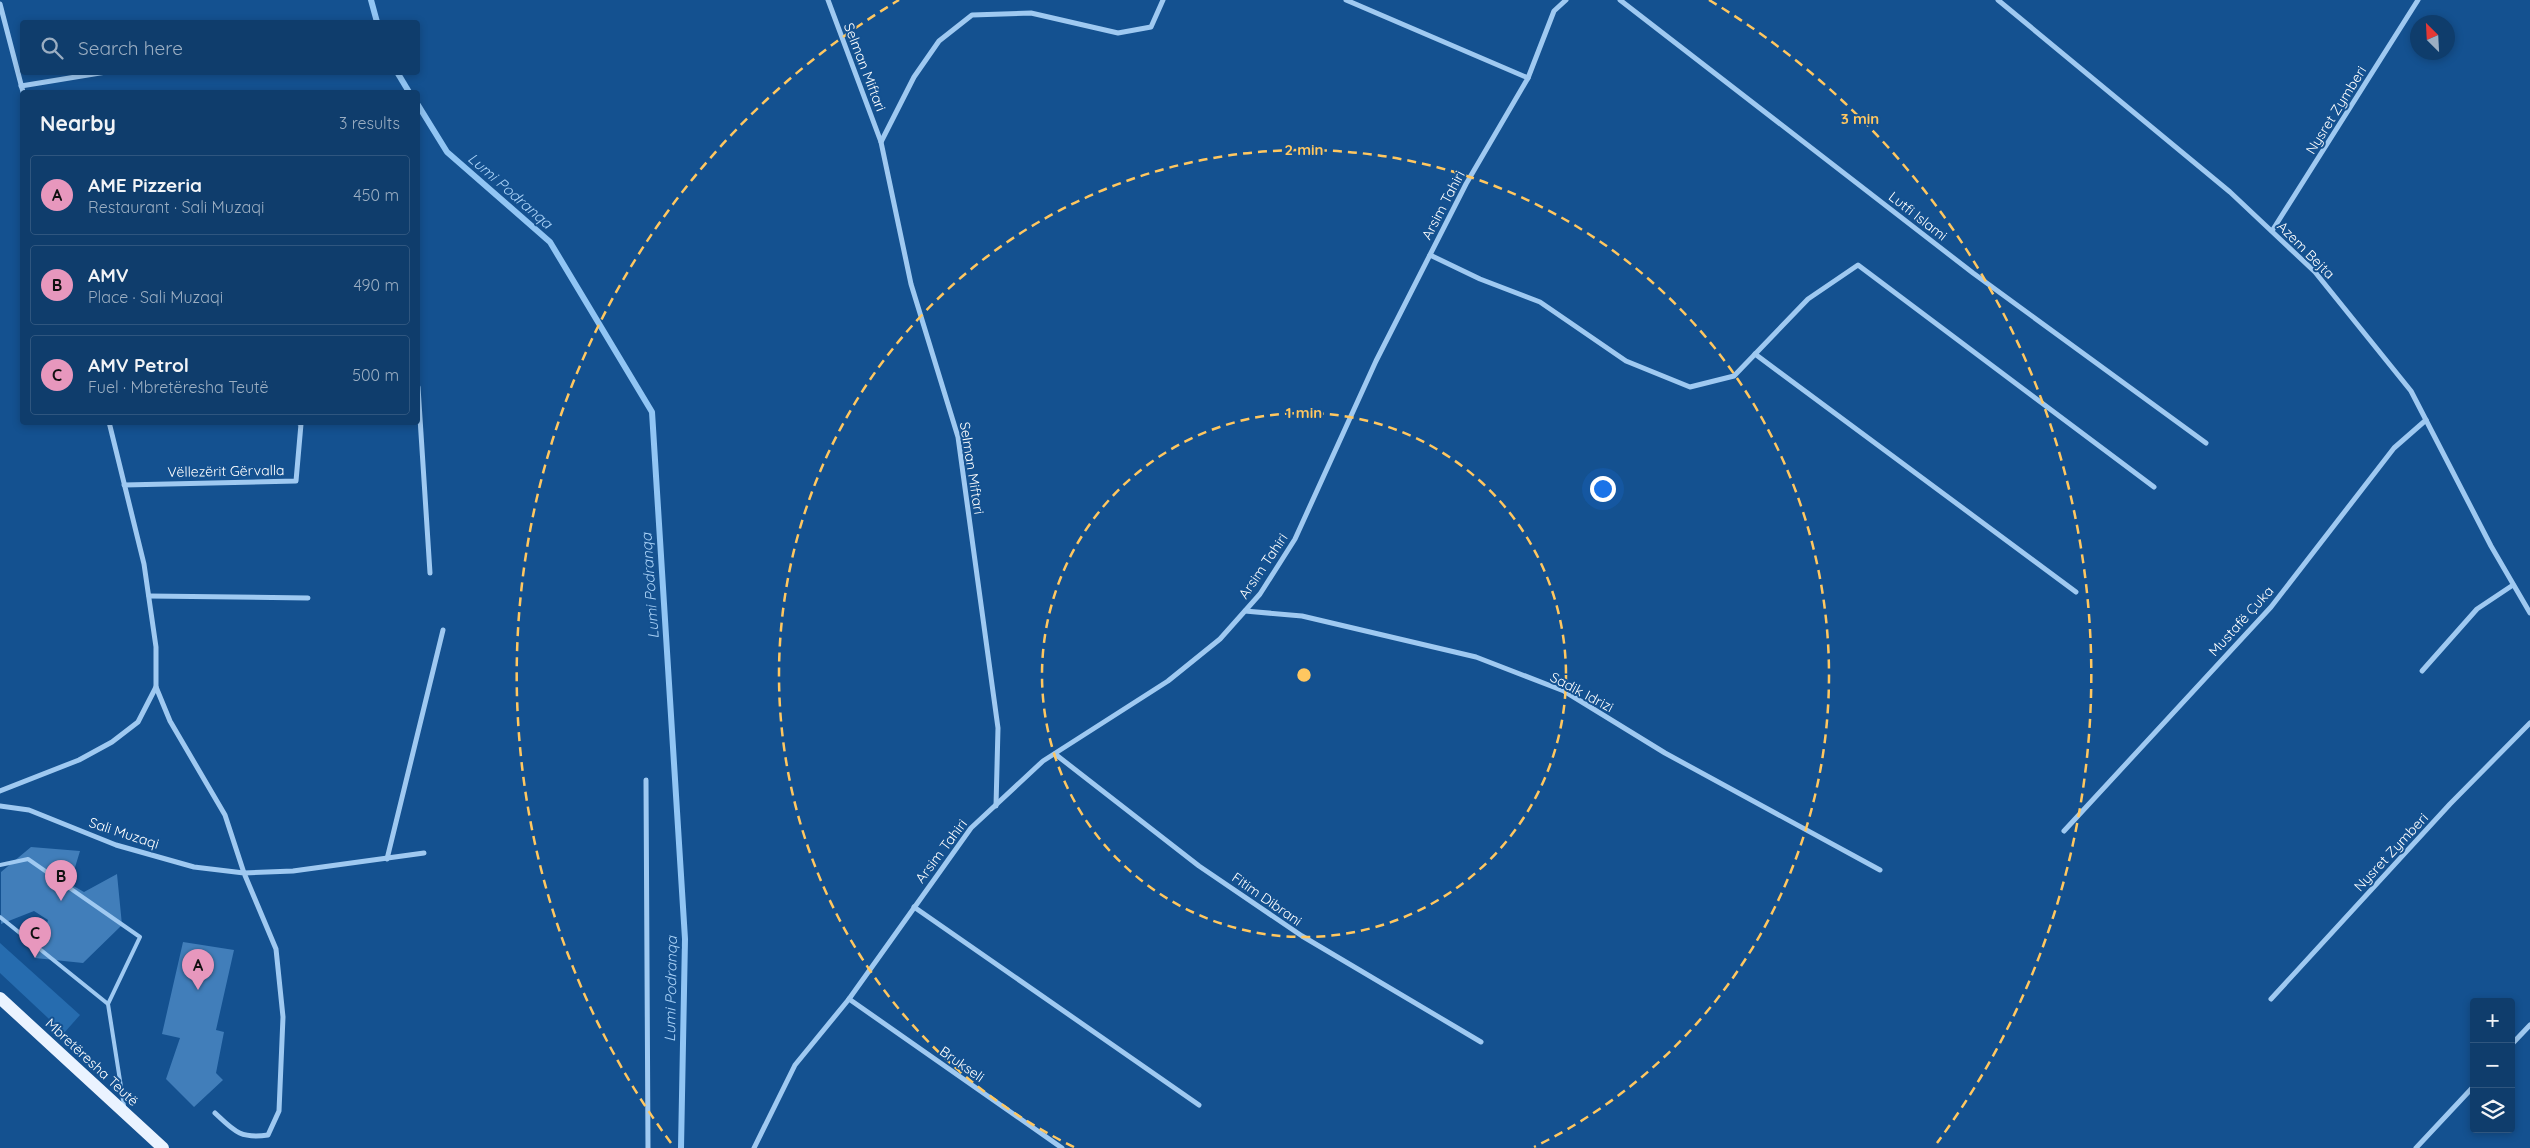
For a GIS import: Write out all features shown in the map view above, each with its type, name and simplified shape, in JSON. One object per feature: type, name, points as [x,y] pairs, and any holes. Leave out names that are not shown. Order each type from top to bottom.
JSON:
[{"type":"main road","name":"Mbretëresha Teutë","points":[[0,998],[163,1148]]},
{"type":"street","name":"Selman Miftari","points":[[828,0],[881,142],[911,284],[958,437],[998,728],[996,806]]},
{"type":"street","name":"Selman Miftari","points":[[881,142],[914,77],[939,41],[972,15],[1031,13],[1118,33],[1151,27],[1163,0]]},
{"type":"street","points":[[1346,0],[1528,78],[1554,11],[1566,0]]},
{"type":"street","name":"Lutfi Islami","points":[[1620,0],[1973,273],[2206,443]]},
{"type":"street","name":"Azem Bejta","points":[[1998,0],[2230,192],[2316,272],[2411,391],[2513,585],[2530,613]]},
{"type":"street","name":"Nysret Zymberi","points":[[2272,232],[2418,0]]},
{"type":"street","points":[[0,4],[22,90]]},
{"type":"street","points":[[21,86],[88,75]]},
{"type":"street","name":"Arsim Tahiri","points":[[754,1148],[795,1065],[849,998],[972,828],[1043,761],[1168,681],[1220,639],[1260,594],[1295,540],[1376,361],[1466,184],[1528,78]]},
{"type":"street","points":[[1430,255],[1480,279],[1540,302],[1626,360],[1690,387],[1734,376],[1808,299],[1858,265],[2154,487]]},
{"type":"street","points":[[1754,354],[2076,592]]},
{"type":"street","points":[[420,418],[430,573]]},
{"type":"street","name":"Mustafë Çuka","points":[[2064,831],[2271,607],[2394,448],[2426,420]]},
{"type":"street","points":[[110,425],[144,564],[156,647],[156,687],[170,721],[225,815],[244,873],[276,949],[283,1017],[279,1111],[268,1135],[250,1138],[232,1129],[215,1113]]},
{"type":"street","name":"Vëllezërit Gërvalla","points":[[124,485],[296,481],[301,425]]},
{"type":"street","points":[[2422,671],[2477,609],[2513,585]]},
{"type":"street","points":[[149,596],[308,598]]},
{"type":"street","name":"Sadik Idrizi","points":[[1245,611],[1302,616],[1476,656],[1564,691],[1665,752],[1880,870]]},
{"type":"street","points":[[387,859],[443,630]]},
{"type":"street","points":[[0,791],[79,760],[112,742],[138,722],[156,687]]},
{"type":"street","name":"Nysret Zymberi","points":[[2272,999],[2450,804],[2530,723]]},
{"type":"street","name":"Fitim Dibrani","points":[[1055,754],[1199,866],[1302,936],[1481,1042]]},
{"type":"street","points":[[646,780],[648,1148]]},
{"type":"street","name":"Sali Muzaqi","points":[[0,806],[29,810],[116,844],[194,866],[244,873],[294,871],[424,853]]},
{"type":"street","points":[[914,907],[1199,1105]]},
{"type":"street","name":"Brukseli","points":[[849,998],[1062,1148]]},
{"type":"street","points":[[2513,1043],[2530,1025]]},
{"type":"street","points":[[2416,1148],[2472,1088]]},
{"type":"lane","points":[[0,865],[28,859],[140,937],[108,1004],[125,1113]]},
{"type":"lane","points":[[0,917],[108,1004]]},
{"type":"shaded area","points":[[0,943],[80,1015],[64,1033],[0,973]]},
{"type":"building","points":[[31,847],[80,851],[70,884],[84,892],[117,874],[122,925],[83,963],[35,958],[48,920],[34,911],[1,924],[1,872]]},
{"type":"building","points":[[183,942],[234,950],[216,1030],[224,1032],[216,1073],[223,1080],[194,1107],[166,1079],[180,1038],[162,1034]]},
{"type":"waterway","name":"Lumi Podranqa","points":[[371,0],[376,20]]},
{"type":"waterway","name":"Lumi Podranqa","points":[[399,75],[408,90]]},
{"type":"waterway","name":"Lumi Podranqa","points":[[420,108],[447,152],[550,242],[652,412],[685,939],[681,1148]]},
{"type":"place","name":"AMV","points":[[61,901]]},
{"type":"place","name":"AMV Petrol","points":[[35,958]]},
{"type":"place","name":"AME Pizzeria","points":[[198,990]]}]
